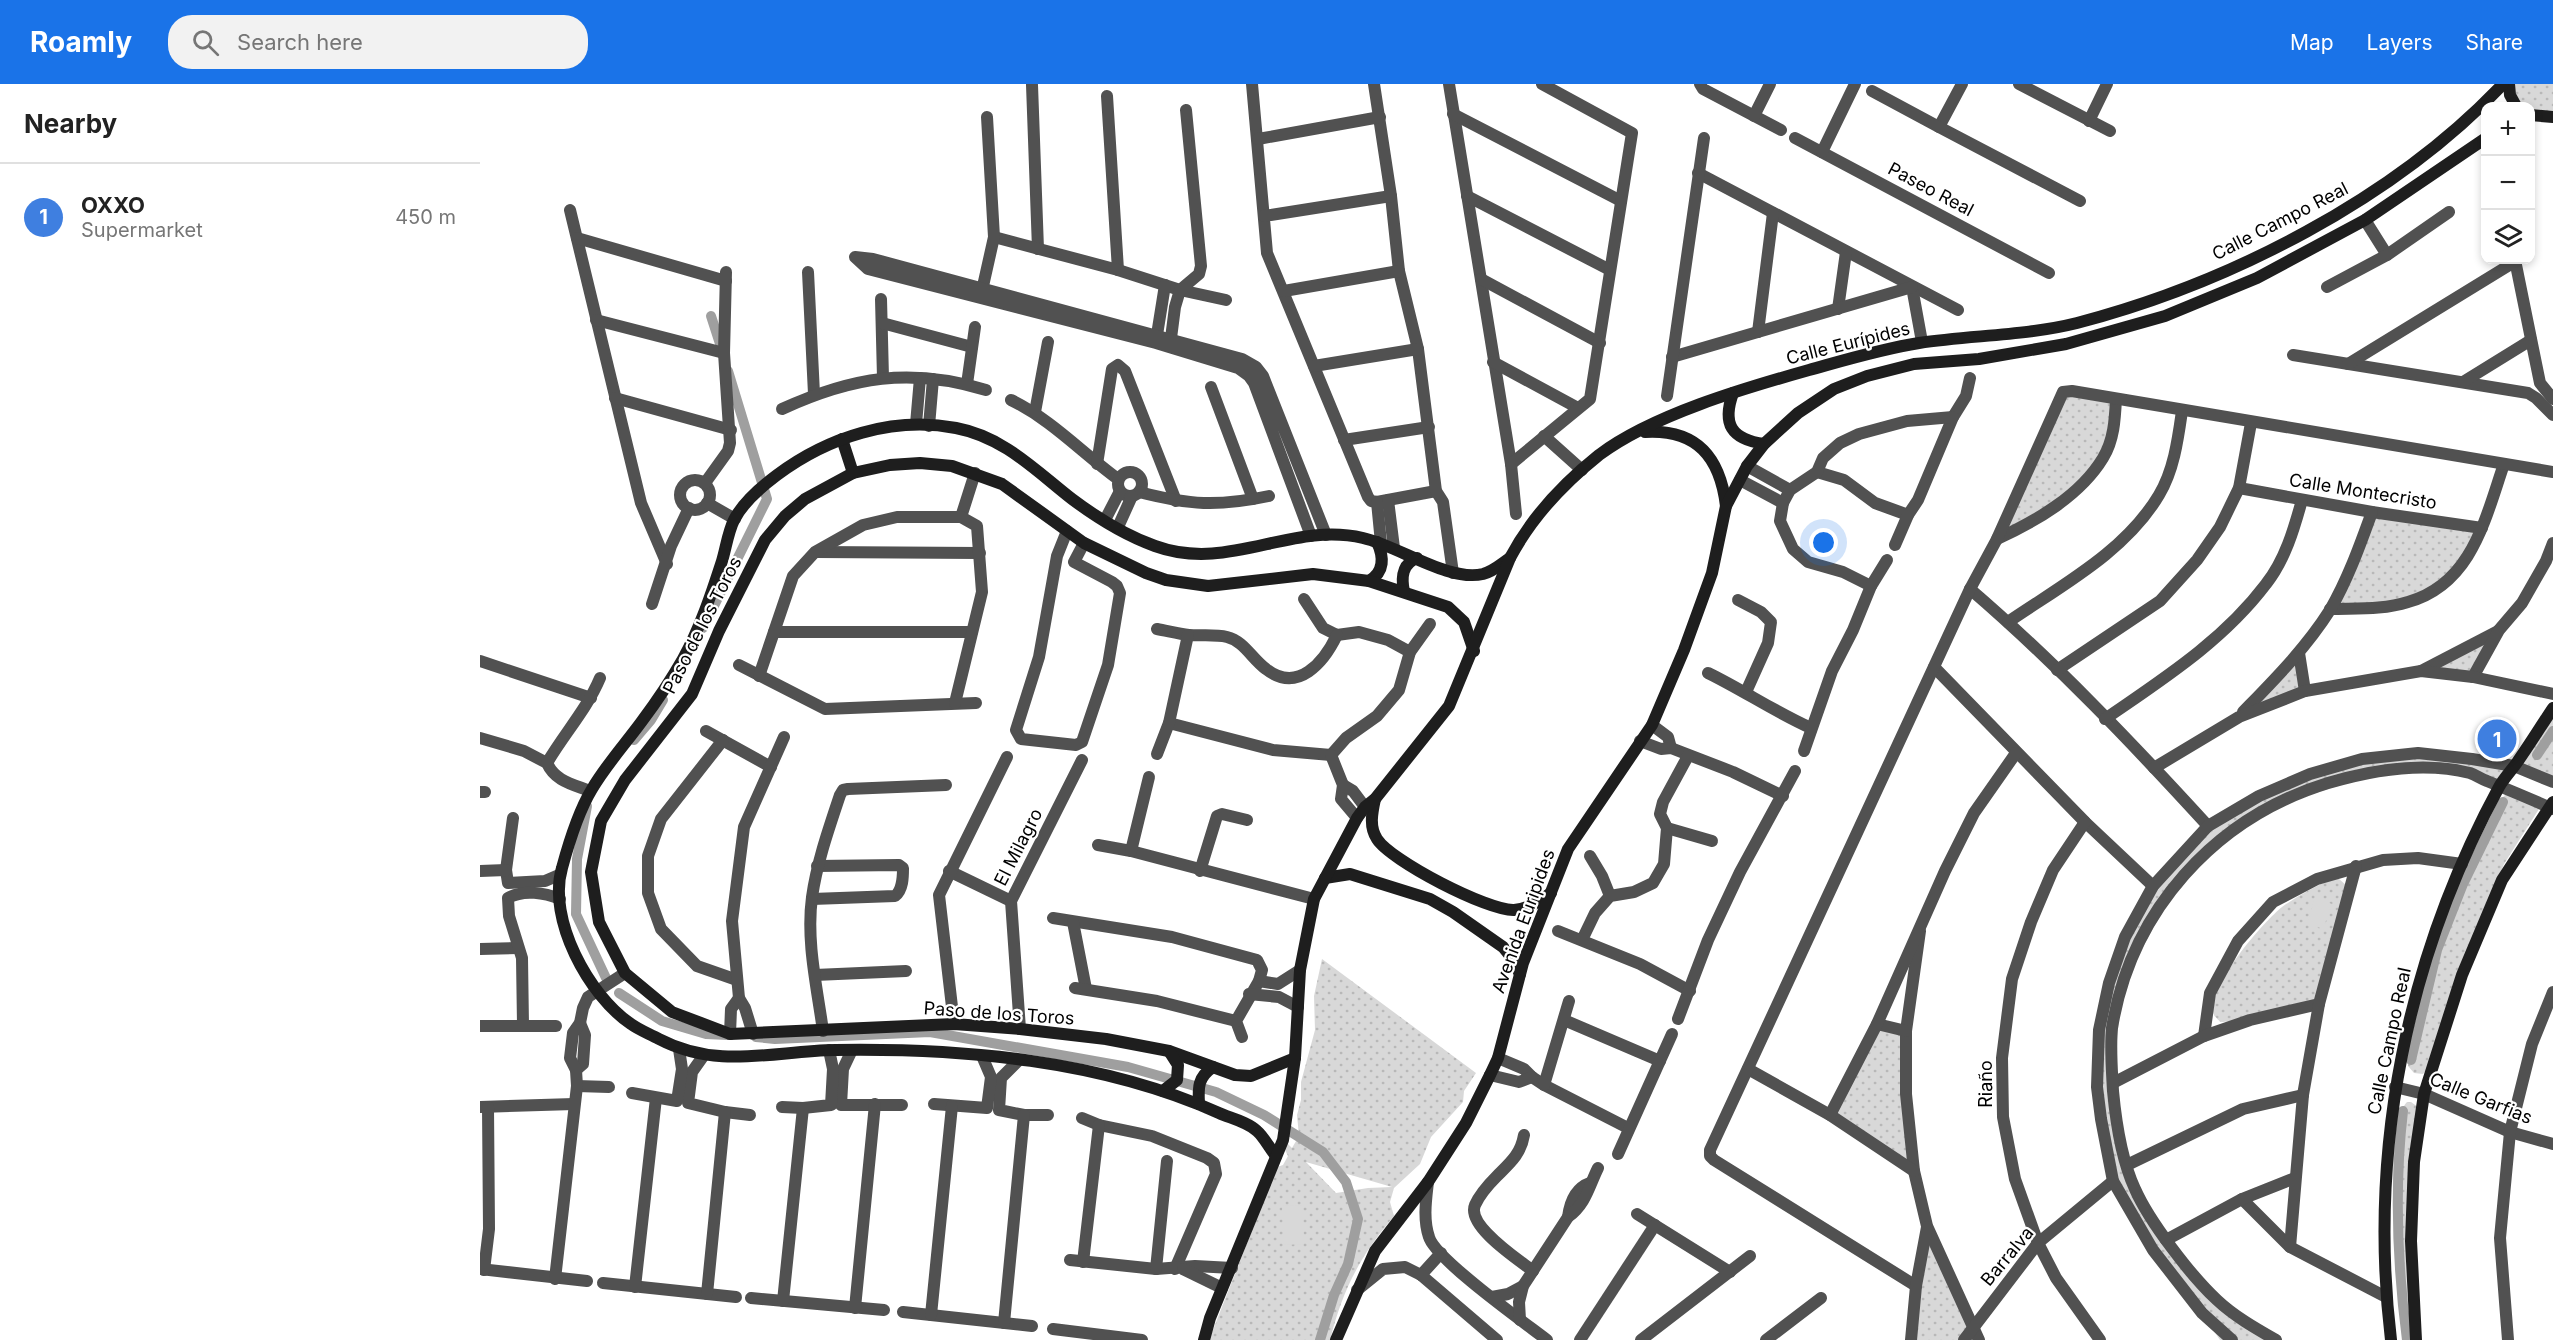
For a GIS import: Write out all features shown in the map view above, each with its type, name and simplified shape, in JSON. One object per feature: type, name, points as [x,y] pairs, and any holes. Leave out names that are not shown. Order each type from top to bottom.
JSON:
[{"type":"street","points":[[1252,84],[1267,253],[1368,497],[1371,501],[1382,501],[1436,491]]},
{"type":"street","points":[[1374,84],[1400,271],[1418,349],[1436,491],[1443,502],[1453,573]]},
{"type":"street","points":[[1449,84],[1516,514]]},
{"type":"street","points":[[1510,464],[1590,399],[1632,133],[1542,84]]},
{"type":"street","points":[[1700,84],[1703,89],[1780,129]]},
{"type":"street","points":[[1754,116],[1770,84]]},
{"type":"street","points":[[1822,152],[1856,84]]},
{"type":"street","points":[[1940,127],[1962,84]]},
{"type":"street","points":[[2019,84],[2110,131]]},
{"type":"street","points":[[2090,121],[2107,84]]},
{"type":"street","name":"Calle Campo Real","points":[[2076,323],[2159,297],[2250,260],[2304,232],[2357,202],[2450,135],[2503,84]]},
{"type":"street","points":[[2509,84],[2510,95],[2514,102]]},
{"type":"street","points":[[1032,85],[1038,249]]},
{"type":"street","points":[[1872,91],[2080,201]]},
{"type":"street","points":[[1107,96],[1118,270]]},
{"type":"street","points":[[1170,343],[1180,290],[1200,274],[1201,266],[1186,110]]},
{"type":"street","points":[[1454,114],[1621,201]]},
{"type":"street","points":[[2535,115],[2553,117]]},
{"type":"street","points":[[981,292],[994,237],[987,117]]},
{"type":"street","points":[[1258,139],[1380,117]]},
{"type":"street","points":[[1667,396],[1704,138]]},
{"type":"street","name":"Paseo Real","points":[[1796,138],[2049,273]]},
{"type":"street","name":"Calle Campo Real","points":[[2066,344],[2165,316],[2257,278],[2365,220],[2481,141]]},
{"type":"street","points":[[1698,173],[1958,310]]},
{"type":"street","points":[[1264,216],[1391,196]]},
{"type":"street","points":[[1467,196],[1610,270]]},
{"type":"street","points":[[570,210],[641,503],[667,564]]},
{"type":"street","points":[[2327,287],[2387,255],[2449,212]]},
{"type":"street","points":[[1758,332],[1773,213]]},
{"type":"street","points":[[2365,220],[2387,255]]},
{"type":"street","points":[[994,237],[1118,270],[1180,290],[1226,300]]},
{"type":"street","points":[[577,238],[726,277],[724,353],[731,430],[728,451],[705,483]]},
{"type":"street","points":[[1838,309],[1846,252]]},
{"type":"street","points":[[870,264],[1170,343],[1242,359],[1256,367],[1263,376],[1326,535]]},
{"type":"street","points":[[2348,364],[2509,264]]},
{"type":"street","points":[[2516,264],[2540,383],[2553,399]]},
{"type":"street","points":[[1284,291],[1400,271]]},
{"type":"street","points":[[808,272],[814,394]]},
{"type":"street","points":[[1480,279],[1600,343]]},
{"type":"street","points":[[1156,339],[1165,285]]},
{"type":"street","points":[[1672,357],[1912,287]]},
{"type":"street","points":[[1912,287],[1922,342]]},
{"type":"street","points":[[881,299],[883,378]]},
{"type":"street","points":[[596,320],[724,353]]},
{"type":"street","points":[[882,323],[972,347]]},
{"type":"street","name":"Calle Eurípides","points":[[1204,1340],[1222,1288],[1283,1140],[1295,1058],[1300,970],[1314,899],[1357,818],[1449,706],[1474,651],[1490,604],[1510,558],[1520,539],[1556,494],[1600,454],[1638,432],[1732,393],[1877,351],[1922,342],[1976,338],[2076,323]]},
{"type":"street","points":[[967,384],[975,327]]},
{"type":"street","points":[[1976,338],[1979,359]]},
{"type":"street","points":[[2463,382],[2531,340]]},
{"type":"street","points":[[1035,412],[1048,342]]},
{"type":"street","points":[[1170,343],[1238,368],[1249,376],[1254,383],[1311,536]]},
{"type":"street","name":"Calle Eurípides","points":[[1726,506],[1748,466],[1764,444],[1798,413],[1825,395],[1867,376],[1914,364],[1979,359],[2066,344]]},
{"type":"street","points":[[1314,366],[1418,349]]},
{"type":"street","points":[[2293,355],[2528,393],[2553,415]]},
{"type":"street","points":[[1493,362],[1578,408]]},
{"type":"street","points":[[1097,464],[1112,369],[1118,365],[1123,367],[1176,501]]},
{"type":"street","points":[[782,409],[814,394],[847,383],[883,378],[926,378],[967,384],[986,390]]},
{"type":"street","points":[[923,425],[926,378]]},
{"type":"street","points":[[1895,545],[1908,515],[1918,500],[1953,417],[1966,396],[1970,378]]},
{"type":"street","points":[[2528,393],[2540,383]]},
{"type":"street","points":[[1211,387],[1254,499]]},
{"type":"street","points":[[1916,1286],[1710,1156],[1710,1150],[1970,589],[1997,539],[2063,392],[2072,391],[2553,472]]},
{"type":"street","points":[[1732,393],[1726,411],[1731,429],[1745,441],[1764,444]]},
{"type":"street","points":[[615,398],[731,430]]},
{"type":"street","points":[[1997,539],[2027,526],[2073,493],[2103,457],[2114,428],[2116,399]]},
{"type":"street","points":[[1011,400],[1035,412],[1066,435],[1127,490],[1176,501],[1206,504],[1269,496]]},
{"type":"street","points":[[2008,622],[2108,554],[2137,527],[2160,493],[2177,448],[2182,411]]},
{"type":"street","points":[[1871,586],[1843,572],[1808,562],[1793,549],[1780,521],[1783,503],[1790,490],[1817,472],[1823,458],[1840,443],[1859,434],[1907,421],[1953,417]]},
{"type":"street","points":[[2057,670],[2160,601],[2198,560],[2220,527],[2239,488],[2252,423]]},
{"type":"street","points":[[1276,1156],[1257,1130],[1198,1104],[1163,1091],[1079,1071],[926,1050],[829,1050],[743,1058],[704,1055],[679,1049],[629,1024],[595,991],[573,951],[560,900],[559,875],[590,791],[645,718],[687,651],[709,601],[735,519],[758,489],[798,459],[842,439],[879,428],[923,425],[959,428],[998,443],[1026,460],[1076,502],[1105,520],[1156,546],[1192,554],[1221,555],[1311,536],[1326,535],[1356,536],[1379,542],[1453,573],[1475,575],[1490,572],[1510,558]]},
{"type":"street","points":[[1344,440],[1429,427]]},
{"type":"street","points":[[1638,432],[1664,431],[1673,434],[1689,440],[1710,456],[1723,480],[1726,506]]},
{"type":"street","points":[[1544,436],[1582,471]]},
{"type":"street","points":[[842,439],[853,473]]},
{"type":"street","name":"Paso de los Toros","points":[[1295,1058],[1251,1076],[1235,1075],[1169,1051],[1106,1039],[1020,1029],[954,1024],[730,1034],[672,1012],[625,973],[599,922],[591,872],[601,821],[625,780],[692,694],[719,631],[765,540],[785,516],[805,499],[853,473],[890,465],[920,463],[952,466],[975,473],[1002,484],[1084,543],[1146,573],[1188,584],[1208,586],[1314,574],[1369,581],[1404,592],[1448,608],[1456,614],[1464,622],[1474,651]]},
{"type":"street","points":[[2330,609],[2383,608],[2410,602],[2435,589],[2453,576],[2468,558],[2482,528],[2504,464]]},
{"type":"street","points":[[1748,466],[1790,490]]},
{"type":"street","points":[[1817,472],[1844,480],[1875,503],[1908,515]]},
{"type":"street","points":[[961,517],[975,473]]},
{"type":"street","points":[[1740,480],[1783,503]]},
{"type":"street","points":[[690,481],[705,483],[710,494],[707,503],[699,509],[689,508],[681,500],[682,488],[690,481]]},
{"type":"street","name":"Calle Montecristo","points":[[2239,488],[2372,512],[2482,528]]},
{"type":"street","points":[[1118,527],[1127,490]]},
{"type":"street","points":[[1105,520],[1127,490]]},
{"type":"street","points":[[2105,719],[2191,660],[2218,636],[2267,583],[2291,538],[2302,500]]},
{"type":"street","points":[[1369,581],[1377,576],[1382,565],[1379,542],[1382,501]]},
{"type":"street","points":[[1382,501],[1394,548]]},
{"type":"street","points":[[707,503],[735,519]]},
{"type":"street","name":"Avenida Euripides","points":[[1336,1340],[1375,1251],[1428,1182],[1466,1123],[1498,1058],[1520,974],[1568,849],[1652,725],[1684,650],[1712,573],[1726,506]]},
{"type":"street","points":[[652,604],[667,564],[671,546],[689,508]]},
{"type":"street","points":[[2239,717],[2299,653],[2330,609],[2354,561],[2372,512]]},
{"type":"street","points":[[759,675],[793,576],[815,552],[863,525],[897,517],[961,517],[977,526],[982,592],[955,703]]},
{"type":"street","points":[[1057,556],[1074,562],[1112,582],[1120,593],[1108,665],[1082,742],[1076,745],[1021,740],[1016,730],[1039,657],[1057,556],[1067,531]]},
{"type":"street","points":[[1074,562],[1084,543]]},
{"type":"street","points":[[2473,677],[2499,630],[2522,603],[2546,561],[2553,543]]},
{"type":"street","points":[[815,552],[980,553]]},
{"type":"street","points":[[1404,592],[1402,584],[1405,566],[1409,561],[1418,558]]},
{"type":"street","points":[[1804,751],[1832,671],[1853,630],[1871,586],[1887,560]]},
{"type":"street","points":[[1970,589],[2057,670],[2208,826]]},
{"type":"street","points":[[1304,599],[1323,628],[1337,635],[1359,632],[1388,639],[1410,652]]},
{"type":"street","points":[[1738,600],[1761,612],[1771,622],[1768,643],[1746,692]]},
{"type":"street","points":[[1330,755],[1346,738],[1377,716],[1399,690],[1410,652],[1430,624]]},
{"type":"street","points":[[1157,629],[1226,637],[1237,641],[1266,669],[1276,676],[1287,677],[1301,675],[1316,668],[1328,654],[1337,635]]},
{"type":"street","points":[[2154,768],[2239,717],[2305,691],[2421,670],[2499,630]]},
{"type":"street","points":[[774,632],[972,632]]},
{"type":"street","points":[[1157,754],[1169,723],[1188,634]]},
{"type":"street","points":[[2299,653],[2305,691]]},
{"type":"street","points":[[480,661],[591,698]]},
{"type":"street","points":[[739,665],[825,709],[976,703]]},
{"type":"street","points":[[1934,667],[2016,753],[2153,886]]},
{"type":"street","points":[[2421,670],[2473,677],[2553,694]]},
{"type":"street","points":[[1708,673],[1746,692],[1777,713],[1811,728]]},
{"type":"street","points":[[547,763],[591,698],[600,678]]},
{"type":"street","name":"Calle Campo Real","points":[[2391,1340],[2383,1237],[2386,1159],[2395,1087],[2407,1024],[2424,962],[2462,864],[2500,785],[2553,708]]},
{"type":"street","points":[[1169,723],[1273,750],[1330,755]]},
{"type":"street","points":[[1652,725],[1668,737],[1671,748]]},
{"type":"street","points":[[706,731],[771,767]]},
{"type":"street","points":[[753,1034],[745,1008],[739,998],[732,921],[744,827],[784,737]]},
{"type":"street","points":[[480,738],[524,751],[547,763],[557,778],[590,791]]},
{"type":"street","points":[[723,740],[661,819],[648,856],[648,893],[661,929],[697,966],[737,980]]},
{"type":"street","points":[[1640,741],[1660,749],[1671,748],[1733,772],[1783,796]]},
{"type":"street","points":[[1830,1115],[1876,1024],[1920,931],[1945,871],[1974,813],[2016,753]]},
{"type":"street","points":[[2220,1340],[2202,1313],[2152,1250],[2113,1181],[2101,1119],[2097,1087],[2099,1030],[2109,983],[2125,937],[2153,886],[2208,826],[2259,796],[2310,774],[2362,759],[2418,753],[2472,759],[2514,766],[2553,783]]},
{"type":"street","points":[[1330,755],[1342,785],[1341,799],[1357,818]]},
{"type":"street","points":[[1582,940],[1595,913],[1610,896],[1634,892],[1653,883],[1664,864],[1667,828],[1660,814],[1663,802],[1688,756]]},
{"type":"street","points":[[954,1024],[938,905],[941,887],[1007,757]]},
{"type":"street","name":"El Milagro","points":[[1020,1029],[1011,901],[1082,760]]},
{"type":"street","points":[[2276,1340],[2244,1322],[2216,1299],[2166,1240],[2135,1189],[2115,1120],[2112,1031],[2122,986],[2148,923],[2179,880],[2218,840],[2265,808],[2305,790],[2346,778],[2421,767],[2470,773],[2552,806],[2502,880],[2462,975],[2424,1094],[2415,1162],[2411,1241],[2413,1318],[2416,1340]]},
{"type":"street","points":[[1678,1019],[1708,940],[1740,872],[1795,771]]},
{"type":"street","points":[[1131,851],[1149,777]]},
{"type":"street","points":[[823,1031],[811,939],[812,900],[817,866],[843,790],[946,785]]},
{"type":"street","points":[[1342,785],[1370,803],[1376,838],[1389,852],[1439,882],[1467,896],[1512,910],[1528,908],[1551,892]]},
{"type":"street","points":[[1200,871],[1216,816],[1222,814],[1247,820]]},
{"type":"street","points":[[513,818],[506,870],[507,881],[513,885],[545,881],[559,875]]},
{"type":"street","name":"Riaño","points":[[2085,822],[2053,870],[2031,922],[2012,979],[2002,1058],[2003,1117],[2015,1179],[2038,1243],[2056,1278],[2100,1340]]},
{"type":"street","points":[[1667,828],[1712,841]]},
{"type":"street","points":[[1098,845],[1131,851],[1200,871],[1314,899]]},
{"type":"street","points":[[1590,856],[1610,896]]},
{"type":"street","points":[[2204,1036],[2210,993],[2244,935],[2273,902],[2317,879],[2383,860],[2418,858],[2462,864]]},
{"type":"street","points":[[812,900],[895,896],[900,890],[903,876],[903,868],[899,865],[817,866]]},
{"type":"street","points":[[2290,1246],[2303,1095],[2319,1004],[2356,866]]},
{"type":"street","points":[[480,871],[506,870]]},
{"type":"street","points":[[949,871],[1011,901]]},
{"type":"street","points":[[1325,878],[1350,874],[1430,900],[1454,912],[1503,946],[1520,974]]},
{"type":"street","points":[[523,1025],[522,958],[509,916],[508,898],[513,895],[544,893],[560,900]]},
{"type":"street","points":[[1053,918],[1172,937],[1257,960],[1262,970],[1259,981],[1249,994],[1236,1021],[1242,1037]]},
{"type":"street","points":[[1073,922],[1081,988],[1157,1002],[1236,1021]]},
{"type":"street","points":[[1558,931],[1640,964],[1690,991]]},
{"type":"street","points":[[1920,931],[1906,1031],[1906,1094],[1914,1170],[1928,1226],[1979,1340]]},
{"type":"street","points":[[480,949],[518,948]]},
{"type":"street","points":[[1259,981],[1278,984],[1300,970]]},
{"type":"street","points":[[815,975],[906,971]]},
{"type":"street","points":[[555,1279],[577,1086],[576,1070],[583,1064],[585,1035],[580,1023],[586,1002],[595,991],[625,973]]},
{"type":"street","points":[[2508,1340],[2500,1238],[2511,1132],[2532,1044],[2553,992]]},
{"type":"street","points":[[1249,994],[1280,997],[1298,1007]]},
{"type":"street","points":[[730,1034],[731,1009],[739,998]]},
{"type":"street","points":[[1544,1085],[1569,1001]]},
{"type":"street","points":[[2113,1083],[2204,1036],[2250,1020],[2319,1004]]},
{"type":"street","points":[[1564,1020],[1660,1061]]},
{"type":"street","points":[[1876,1024],[1906,1031]]},
{"type":"street","points":[[480,1026],[556,1026]]},
{"type":"street","points":[[1618,1154],[1672,1034]]},
{"type":"street","points":[[679,1049],[683,1102]]},
{"type":"street","points":[[829,1050],[836,1105]]},
{"type":"street","points":[[836,1105],[843,1069],[852,1050]]},
{"type":"street","points":[[1163,1091],[1177,1080],[1178,1065],[1169,1051]]},
{"type":"street","points":[[683,1102],[692,1072],[704,1055]]},
{"type":"street","points":[[982,1056],[991,1077],[993,1109]]},
{"type":"street","points":[[1498,1058],[1524,1068],[1544,1085],[1628,1128]]},
{"type":"street","points":[[993,1109],[1001,1078],[1018,1061]]},
{"type":"street","points":[[1198,1104],[1198,1087],[1202,1074],[1213,1067]]},
{"type":"street","points":[[1748,1068],[1830,1115],[1914,1170]]},
{"type":"street","points":[[1490,1075],[1519,1082],[1532,1077]]},
{"type":"street","points":[[577,1086],[609,1087]]},
{"type":"street","name":"Calle Garfias","points":[[2395,1087],[2424,1094],[2511,1132],[2553,1144]]},
{"type":"street","points":[[632,1093],[750,1115]]},
{"type":"street","points":[[2127,1165],[2243,1109],[2303,1095]]},
{"type":"street","points":[[635,1287],[656,1098]]},
{"type":"street","points":[[574,1104],[484,1107],[489,1229],[482,1270],[587,1281]]},
{"type":"street","points":[[855,1308],[875,1104]]},
{"type":"street","points":[[934,1104],[1048,1115]]},
{"type":"street","points":[[782,1107],[902,1105]]},
{"type":"street","points":[[931,1315],[952,1106]]},
{"type":"street","points":[[783,1301],[803,1108]]},
{"type":"street","points":[[707,1294],[725,1112]]},
{"type":"street","points":[[1004,1323],[1024,1114]]},
{"type":"street","points":[[1082,1119],[1099,1125],[1152,1136],[1214,1163],[1216,1174],[1179,1269]]},
{"type":"street","points":[[1083,1262],[1099,1125]]},
{"type":"street","points":[[1527,1132],[1516,1142],[1501,1164],[1498,1175],[1474,1206],[1474,1216],[1482,1230],[1533,1272]]},
{"type":"street","points":[[1156,1269],[1167,1161]]},
{"type":"street","points":[[1520,1320],[1519,1302],[1524,1286],[1568,1217],[1578,1210],[1590,1190],[1590,1183],[1598,1168]]},
{"type":"street","points":[[2166,1240],[2242,1199],[2295,1178]]},
{"type":"street","name":"Barralva","points":[[1964,1340],[2038,1243],[2113,1181]]},
{"type":"street","points":[[1428,1182],[1425,1212],[1429,1239],[1452,1266],[1547,1340]]},
{"type":"street","points":[[2242,1199],[2290,1246],[2386,1297]]},
{"type":"street","points":[[1637,1214],[1730,1272]]},
{"type":"street","points":[[1580,1340],[1655,1226]]},
{"type":"street","points":[[1911,1340],[1916,1286],[1928,1226]]},
{"type":"street","points":[[1422,1275],[1442,1253]]},
{"type":"street","points":[[1641,1340],[1750,1256]]},
{"type":"street","points":[[1070,1260],[1156,1269],[1195,1266],[1232,1268]]},
{"type":"street","points":[[1356,1291],[1383,1269],[1405,1267],[1422,1275],[1497,1340]]},
{"type":"street","points":[[1179,1269],[1222,1288]]},
{"type":"street","points":[[603,1283],[736,1297]]},
{"type":"street","points":[[1492,1297],[1508,1294],[1524,1286]]},
{"type":"street","points":[[751,1298],[884,1310]]},
{"type":"street","points":[[1766,1340],[1821,1298]]},
{"type":"street","points":[[2202,1313],[2216,1299]]},
{"type":"street","points":[[903,1312],[1032,1326]]},
{"type":"street","points":[[2202,1313],[2232,1340]]},
{"type":"street","points":[[1053,1329],[1080,1336],[1142,1340]]},
{"type":"shaded area","points":[[2509,84],[2553,84],[2553,117],[2535,115],[2535,102],[2515,102]]},
{"type":"shaded area","points":[[2063,392],[2116,399],[2103,457],[2073,493],[1997,539]]},
{"type":"shaded area","points":[[2372,512],[2482,528],[2468,558],[2410,602],[2330,609]]},
{"type":"shaded area","points":[[2499,630],[2473,677],[2421,671]]},
{"type":"shaded area","points":[[2299,653],[2305,691],[2239,717]]},
{"type":"shaded area","points":[[2553,708],[2553,782],[2514,767],[2500,785],[2470,773],[2385,771],[2265,809],[2179,880],[2122,986],[2113,1083],[2135,1189],[2216,1299],[2276,1340],[2220,1340],[2113,1181],[2097,1087],[2109,983],[2153,886],[2208,826],[2310,774],[2418,753],[2514,766]]},
{"type":"shaded area","points":[[2506,794],[2537,803],[2539,809],[2504,864],[2475,933],[2429,1067],[2423,1074],[2414,1073],[2408,1066],[2409,1056],[2436,950],[2499,801]]},
{"type":"shaded area","points":[[2331,879],[2339,879],[2346,885],[2315,1000],[2238,1021],[2220,1022],[2214,1015],[2213,1004],[2217,990],[2237,957],[2262,926],[2282,907]]},
{"type":"shaded area","points":[[2315,898],[2332,904],[2323,929],[2307,923]]},
{"type":"shaded area","points":[[1322,959],[1476,1073],[1464,1091],[1463,1102],[1431,1137],[1420,1164],[1394,1188],[1390,1202],[1394,1216],[1371,1245],[1354,1274],[1330,1340],[1209,1340],[1277,1167],[1283,1165],[1288,1156],[1284,1148],[1287,1143],[1292,1148],[1299,1136],[1297,1115],[1301,1100],[1301,1082],[1315,1030],[1314,996]],"holes":[[[1306,1162],[1392,1187],[1336,1193]]]},
{"type":"shaded area","points":[[1877,1024],[1906,1031],[1914,1171],[1830,1115]]},
{"type":"shaded area","points":[[2407,1102],[2418,1107],[2409,1194],[2406,1253],[2408,1311],[2412,1340],[2405,1340],[2396,1253],[2393,1179],[2394,1145],[2399,1119]]},
{"type":"shaded area","points":[[1302,1205],[1304,1244],[1284,1245],[1282,1206]]},
{"type":"shaded area","points":[[1927,1226],[1972,1328],[1964,1340],[1911,1340]]},
{"type":"waterway","points":[[711,316],[722,350]]},
{"type":"waterway","points":[[703,628],[767,499],[728,371]]},
{"type":"waterway","points":[[634,740],[651,720],[663,700]]},
{"type":"waterway","points":[[2537,755],[2553,731]]},
{"type":"waterway","points":[[2411,1060],[2437,950],[2463,884],[2503,802]]},
{"type":"waterway","points":[[587,806],[577,859],[576,914],[606,978]]},
{"type":"waterway","points":[[619,993],[662,1021],[706,1034],[728,1035]]},
{"type":"waterway","points":[[756,1037],[775,1039],[930,1032],[1128,1067],[1216,1092],[1264,1115],[1323,1152],[1346,1182],[1358,1219],[1348,1264],[1334,1295],[1320,1340]]},
{"type":"waterway","points":[[2403,1111],[2398,1168],[2398,1225],[2407,1340]]},
{"type":"place","name":"OXXO","points":[[2497,739]]}]
